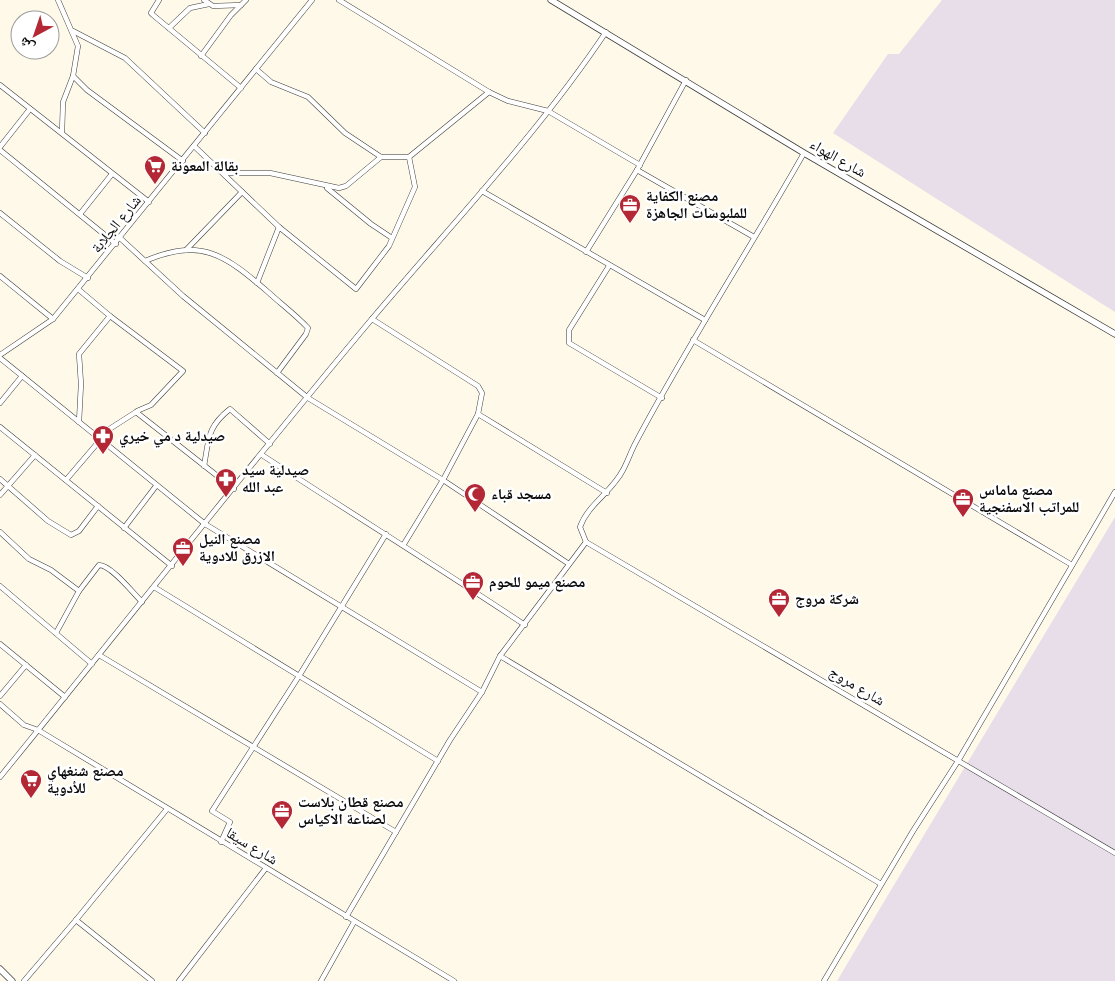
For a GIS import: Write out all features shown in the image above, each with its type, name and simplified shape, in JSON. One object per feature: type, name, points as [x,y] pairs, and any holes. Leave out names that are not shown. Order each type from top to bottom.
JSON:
[{"type":"street","points":[[58,0],[78,46],[73,76],[62,102],[62,133]]},
{"type":"street","points":[[158,0],[151,13],[241,88]]},
{"type":"street","points":[[204,0],[208,4]]},
{"type":"street","points":[[201,56],[231,15],[246,0]]},
{"type":"street","name":"شارع الجلابة","points":[[0,356],[53,319],[116,244],[312,0]]},
{"type":"street","points":[[339,0],[489,92],[508,101],[548,111],[754,238]]},
{"type":"street","name":"شارع الهواء","points":[[551,0],[804,153],[1115,334]]},
{"type":"street","points":[[169,28],[190,8],[208,4],[241,5]]},
{"type":"street","points":[[73,31],[125,58],[205,133]]},
{"type":"street","points":[[0,777],[372,320],[575,78],[606,32]]},
{"type":"street","points":[[256,69],[271,82],[308,97],[345,133],[381,156],[409,157],[489,92]]},
{"type":"street","points":[[73,76],[87,90],[182,161]]},
{"type":"street","points":[[586,252],[638,168],[686,80]]},
{"type":"street","points":[[0,85],[149,202]]},
{"type":"street","points":[[30,109],[0,148],[116,244]]},
{"type":"street","points":[[194,146],[280,227],[356,290],[382,257],[415,187],[409,157]]},
{"type":"street","points":[[346,917],[438,761],[482,692],[500,656],[586,542],[580,527],[582,520],[596,502],[616,484],[635,443],[693,340],[804,153]]},
{"type":"street","points":[[224,173],[270,173],[339,188],[346,186],[381,156]]},
{"type":"street","points":[[80,214],[112,174]]},
{"type":"street","points":[[324,185],[371,224],[392,238]]},
{"type":"street","points":[[482,191],[705,320]]},
{"type":"street","points":[[186,250],[242,192]]},
{"type":"street","points":[[0,213],[60,261],[88,278]]},
{"type":"street","points":[[257,283],[280,227]]},
{"type":"street","points":[[120,238],[183,296],[276,374],[308,398],[443,480],[569,564]]},
{"type":"street","points":[[145,261],[175,250],[204,251],[225,258],[257,283],[308,328],[306,334],[276,374]]},
{"type":"street","points":[[609,266],[569,330],[569,343],[662,398]]},
{"type":"street","points":[[0,276],[53,319]]},
{"type":"street","points":[[66,480],[99,438],[136,412],[150,405],[183,371],[78,290]]},
{"type":"street","points":[[79,422],[81,384],[79,354],[110,316]]},
{"type":"street","points":[[372,320],[478,386],[482,393],[478,414],[443,480],[404,544]]},
{"type":"street","points":[[693,340],[1072,565]]},
{"type":"street","points":[[0,356],[156,486],[205,524],[482,692]]},
{"type":"street","points":[[0,403],[22,376]]},
{"type":"street","points":[[204,466],[210,434],[216,420],[230,409],[270,444]]},
{"type":"street","points":[[136,412],[234,489]]},
{"type":"street","points":[[478,414],[607,493]]},
{"type":"street","points":[[0,427],[172,566]]},
{"type":"street","points":[[0,495],[35,455]]},
{"type":"street","points":[[262,455],[404,544],[525,625]]},
{"type":"street","points":[[0,479],[9,485],[48,522],[71,535],[79,531],[98,506]]},
{"type":"street","points":[[124,528],[156,486]]},
{"type":"street","points":[[824,981],[881,884],[958,761],[1115,492]]},
{"type":"street","points":[[0,532],[29,559],[51,570],[79,591]]},
{"type":"street","points":[[221,842],[230,822],[212,811],[299,676],[386,534]]},
{"type":"street","name":"شارع مروج","points":[[586,542],[1115,853]]},
{"type":"street","points":[[56,633],[79,591],[95,570],[103,565],[142,602]]},
{"type":"street","points":[[0,586],[92,664]]},
{"type":"street","points":[[154,588],[438,761]]},
{"type":"street","points":[[0,644],[65,697]]},
{"type":"street","points":[[99,655],[396,832]]},
{"type":"street","points":[[500,656],[881,884]]},
{"type":"street","points":[[0,696],[26,665]]},
{"type":"street","name":"شارع سيقا","points":[[0,704],[24,725],[38,730],[454,981]]},
{"type":"street","points":[[24,981],[167,809]]},
{"type":"street","points":[[179,981],[266,868]]},
{"type":"street","points":[[76,920],[152,981]]},
{"type":"street","points":[[321,981],[354,922]]},
{"type":"street","points":[[0,969],[12,981]]},
{"type":"shaded area","points":[[942,0],[1115,0],[1115,312],[833,133],[888,54],[899,54]]},
{"type":"shaded area","points":[[1115,517],[1115,981],[837,981],[885,900]]},
{"type":"place","name":"بقالة المعونة","points":[[155,185]]},
{"type":"place","name":"مصنع الكفاية للملبوسات الجاهزة","points":[[630,224]]},
{"type":"place","name":"صيدلية د مي خيري","points":[[103,455]]},
{"type":"place","name":"صيدلية سيد عبد الله","points":[[226,498]]},
{"type":"place","name":"مسجد قباء","points":[[475,513]]},
{"type":"place","name":"مصنع ماماس للمراتب الاسفنجية","points":[[963,518]]},
{"type":"place","name":"مصنع النيل الازرق للادوية","points":[[183,567]]},
{"type":"place","name":"مصنع ميمو للحوم","points":[[473,601]]},
{"type":"place","name":"شركة مروج","points":[[779,618]]},
{"type":"place","name":"مصنع شنغهاي للأدوية","points":[[31,799]]},
{"type":"place","name":"مصنع قطان بلاست لصناعة الاكياس","points":[[282,830]]}]
